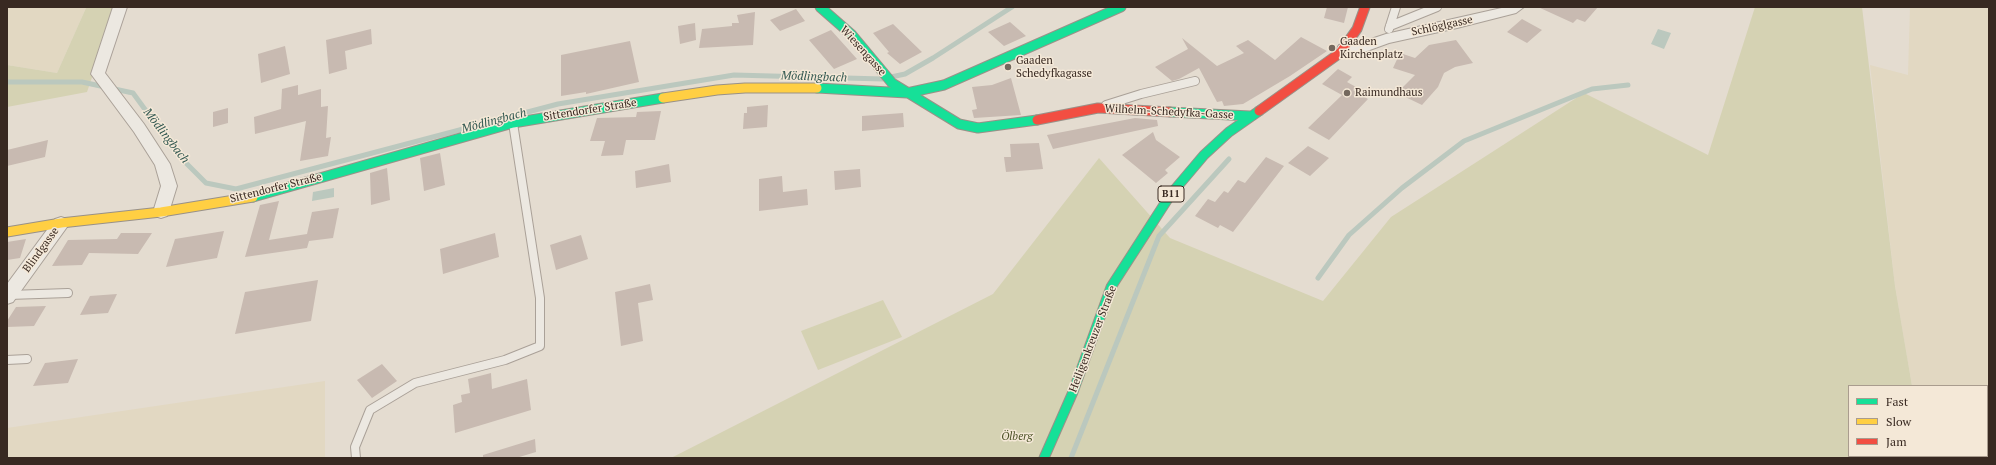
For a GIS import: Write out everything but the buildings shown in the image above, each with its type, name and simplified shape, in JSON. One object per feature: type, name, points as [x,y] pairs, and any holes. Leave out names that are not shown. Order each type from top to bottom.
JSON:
[{"type":"street","points":[[120,7],[98,74],[139,128],[162,164],[169,186],[161,212]]},
{"type":"street","name":"Wiesengasse","points":[[820,7],[852,35],[892,83],[907,92]]},
{"type":"street","name":"Sittendorfer Straße","points":[[7,232],[61,223],[161,212],[253,197],[513,123],[577,111],[717,90],[797,87],[907,92],[944,85],[1121,7]]},
{"type":"street","name":"B11","points":[[1344,48],[1357,29],[1365,7]]},
{"type":"street","name":"Schlöglgasse","points":[[1344,48],[1367,46],[1388,32],[1457,24],[1511,10],[1517,7]]},
{"type":"street","name":"Heiligenkreuzer Straße","points":[[1044,458],[1071,398],[1111,287],[1171,194],[1204,154],[1229,132],[1250,116],[1322,68],[1344,48]]},
{"type":"street","name":"Wilhelm-Schedyfka-Gasse","points":[[907,92],[959,124],[978,128],[1020,124],[1098,108],[1250,116]]},
{"type":"street","name":"Blindgasse","points":[[8,296],[61,223]]},
{"type":"lane","points":[[1388,32],[1396,7]]},
{"type":"lane","points":[[1388,32],[1437,7]]},
{"type":"lane","points":[[1098,108],[1141,94],[1195,81]]},
{"type":"lane","points":[[356,458],[355,447],[370,410],[415,383],[505,360],[540,346],[540,298],[513,123]]},
{"type":"lane","points":[[8,296],[68,292]]},
{"type":"lane","points":[[7,360],[27,359]]},
{"type":"shaded area","points":[[7,7],[92,7],[86,8],[57,73],[7,65]]},
{"type":"shaded area","points":[[1910,7],[1989,7],[1989,458],[1924,457],[1988,457],[1988,385],[1912,385],[1895,286],[1870,65],[1908,75]]},
{"type":"shaded area","points":[[1658,29],[1671,33],[1664,49],[1651,44]]},
{"type":"shaded area","points":[[334,188],[334,197],[312,201],[313,192]]},
{"type":"shaded area","points":[[325,381],[325,458],[7,458],[7,428]]},
{"type":"green space","points":[[116,7],[87,92],[7,107],[7,65],[57,73],[86,8]]},
{"type":"green space","name":"Ölberg","points":[[1755,7],[1862,7],[1895,286],[1912,385],[1848,385],[1848,457],[1924,458],[671,458],[993,294],[1099,158],[1170,238],[1323,301],[1391,217],[1584,93],[1708,155]]},
{"type":"green space","points":[[883,300],[902,337],[818,370],[801,331]]},
{"type":"waterway","name":"Mödlingbach","points":[[891,77],[905,74],[933,58],[1012,7]]},
{"type":"waterway","name":"Mödlingbach","points":[[7,82],[82,82],[133,93],[179,156],[206,183],[236,189],[558,104],[734,75],[883,79]]},
{"type":"waterway","points":[[1318,278],[1349,235],[1402,188],[1464,141],[1592,89],[1628,85]]},
{"type":"waterway","points":[[1071,458],[1159,236],[1229,159]]},
{"type":"traffic: fast","points":[[820,7],[852,35],[892,83],[959,124],[978,128],[1037,120]]},
{"type":"traffic: fast","points":[[817,88],[907,93],[944,85],[1121,7]]},
{"type":"traffic: fast","points":[[253,197],[513,123],[663,98]]},
{"type":"traffic: fast","points":[[1044,458],[1073,392],[1111,287],[1171,194],[1204,155],[1229,132],[1259,111]]},
{"type":"traffic: fast","points":[[1170,112],[1250,116]]},
{"type":"traffic: slow","points":[[663,98],[717,90],[745,88],[817,88]]},
{"type":"traffic: slow","points":[[7,232],[61,223],[161,212],[253,197]]},
{"type":"traffic: jam","points":[[1259,111],[1340,53],[1357,29],[1365,7]]},
{"type":"traffic: jam","points":[[1037,120],[1098,108],[1170,112]]},
{"type":"place","name":"Gaaden Kirchenplatz","points":[[1332,48]]},
{"type":"place","name":"Gaaden Schedyfkagasse","points":[[1008,67]]},
{"type":"place","name":"Raimundhaus","points":[[1347,93]]}]
